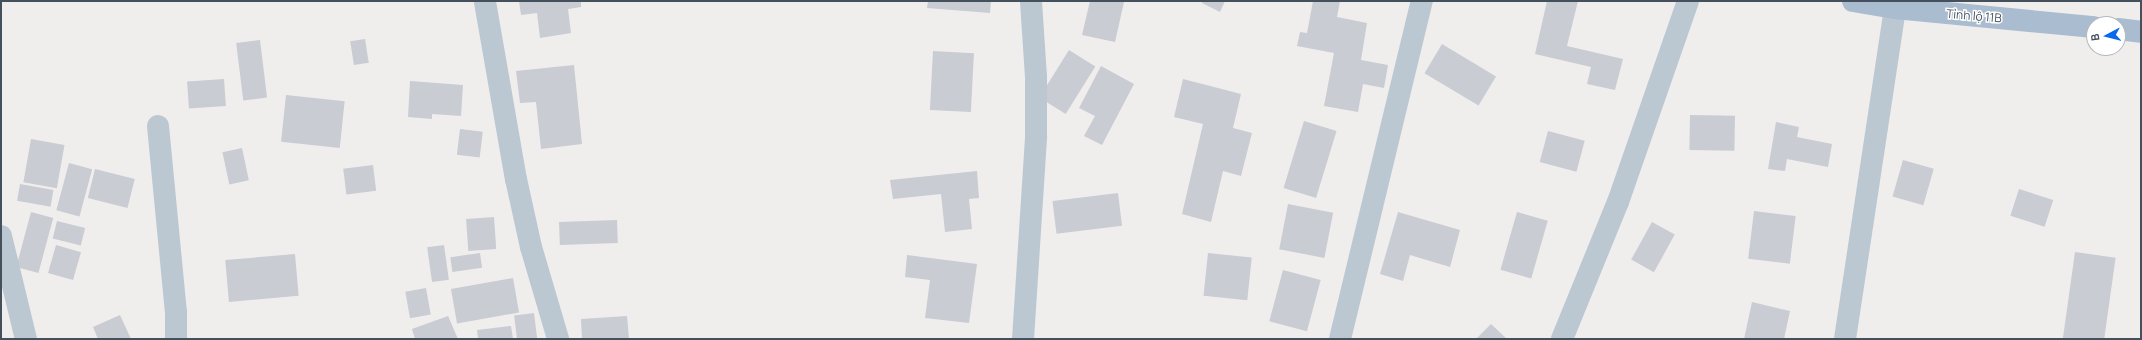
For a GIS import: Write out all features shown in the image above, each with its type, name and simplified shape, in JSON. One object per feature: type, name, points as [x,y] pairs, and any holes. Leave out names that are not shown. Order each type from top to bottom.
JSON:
[{"type":"main road","name":"Tỉnh lộ 11B","points":[[1854,1],[1895,8],[2086,26]]},
{"type":"main road","points":[[2126,31],[2141,32]]},
{"type":"street","points":[[1023,339],[1036,136],[1036,77],[1031,1]]},
{"type":"street","points":[[1340,339],[1422,1]]},
{"type":"street","points":[[1562,339],[1618,202],[1688,1]]},
{"type":"street","points":[[484,2],[516,179],[531,247],[558,339]]},
{"type":"street","points":[[1845,339],[1895,8]]},
{"type":"street","points":[[158,126],[176,312],[176,339]]},
{"type":"street","points":[[1,236],[26,339]]},
{"type":"building","points":[[519,1],[581,1],[581,7],[568,9],[571,33],[540,38],[537,13],[521,15]]},
{"type":"building","points":[[928,1],[991,1],[990,13],[927,8]]},
{"type":"building","points":[[1090,1],[1124,2],[1115,42],[1082,35]]},
{"type":"building","points":[[1203,1],[1225,1],[1220,12],[1202,3]]},
{"type":"building","points":[[1313,1],[1340,1],[1337,17],[1367,23],[1361,60],[1388,65],[1384,88],[1363,84],[1358,112],[1324,106],[1334,53],[1297,46],[1300,32],[1307,33]]},
{"type":"building","points":[[1547,1],[1578,1],[1567,46],[1623,59],[1615,90],[1587,84],[1591,67],[1535,54]]},
{"type":"building","points":[[365,39],[369,63],[354,65],[350,41]]},
{"type":"building","points":[[260,40],[267,98],[243,100],[236,43]]},
{"type":"building","points":[[1442,44],[1496,76],[1478,106],[1424,73]]},
{"type":"building","points":[[1069,50],[1095,66],[1066,114],[1039,97]]},
{"type":"building","points":[[933,51],[974,53],[971,112],[930,110]]},
{"type":"building","points":[[574,65],[582,144],[541,149],[536,102],[520,103],[516,71]]},
{"type":"building","points":[[1101,66],[1134,84],[1102,145],[1084,136],[1095,116],[1079,108]]},
{"type":"building","points":[[224,79],[226,106],[189,109],[187,82]]},
{"type":"building","points":[[1183,79],[1241,94],[1233,128],[1252,133],[1241,176],[1223,171],[1211,222],[1182,214],[1203,124],[1174,117]]},
{"type":"building","points":[[410,81],[463,85],[461,116],[432,114],[432,119],[408,117]]},
{"type":"building","points":[[286,95],[345,101],[340,148],[281,142]]},
{"type":"building","points":[[1690,115],[1735,116],[1734,151],[1689,150]]},
{"type":"building","points":[[1304,121],[1337,131],[1316,198],[1284,188]]},
{"type":"building","points":[[1776,122],[1799,127],[1797,137],[1832,144],[1828,167],[1787,159],[1785,171],[1768,169]]},
{"type":"building","points":[[460,129],[483,132],[480,158],[457,155]]},
{"type":"building","points":[[1548,131],[1585,141],[1576,172],[1540,162]]},
{"type":"building","points":[[31,139],[64,145],[57,188],[23,182]]},
{"type":"building","points":[[242,148],[249,180],[229,184],[222,152]]},
{"type":"building","points":[[1903,160],[1934,169],[1923,205],[1893,197]]},
{"type":"building","points":[[69,163],[92,169],[80,217],[56,210]]},
{"type":"building","points":[[373,165],[376,191],[346,194],[343,169]]},
{"type":"building","points":[[95,169],[135,179],[128,208],[88,198]]},
{"type":"building","points":[[977,171],[979,198],[969,199],[972,229],[945,232],[941,194],[893,199],[890,180]]},
{"type":"building","points":[[20,184],[53,190],[51,207],[17,201]]},
{"type":"building","points":[[2019,189],[2053,200],[2045,227],[2010,216]]},
{"type":"building","points":[[1118,193],[1122,226],[1057,234],[1052,201]]},
{"type":"building","points":[[1288,204],[1333,213],[1324,258],[1279,249]]},
{"type":"building","points":[[1754,211],[1796,216],[1790,264],[1748,259]]},
{"type":"building","points":[[31,212],[53,218],[38,273],[16,267]]},
{"type":"building","points":[[1398,212],[1460,230],[1450,267],[1410,255],[1403,281],[1380,274]]},
{"type":"building","points":[[1517,212],[1548,221],[1531,278],[1500,270]]},
{"type":"building","points":[[494,217],[496,249],[468,251],[466,219]]},
{"type":"building","points":[[617,220],[618,243],[560,245],[559,222]]},
{"type":"building","points":[[57,221],[85,228],[81,245],[53,238]]},
{"type":"building","points":[[1652,222],[1675,235],[1654,272],[1631,260]]},
{"type":"building","points":[[56,245],[81,252],[73,280],[48,273]]},
{"type":"building","points":[[444,245],[449,280],[432,282],[427,247]]},
{"type":"building","points":[[2075,252],[2116,258],[2104,339],[2063,339]]},
{"type":"building","points":[[480,253],[482,268],[452,272],[450,257]]},
{"type":"building","points":[[1208,253],[1252,258],[1247,300],[1204,296]]},
{"type":"building","points":[[295,254],[299,296],[229,302],[225,260]]},
{"type":"building","points":[[907,255],[977,264],[969,323],[925,318],[930,280],[905,277]]},
{"type":"building","points":[[1283,270],[1321,280],[1307,331],[1269,321]]},
{"type":"building","points":[[513,278],[519,312],[457,323],[451,289]]},
{"type":"building","points":[[426,288],[431,315],[410,318],[405,292]]},
{"type":"building","points":[[1752,302],[1790,311],[1784,339],[1744,339]]},
{"type":"building","points":[[534,313],[537,339],[517,339],[514,315]]},
{"type":"building","points":[[120,315],[131,339],[98,339],[93,327]]},
{"type":"building","points":[[448,316],[458,339],[415,339],[412,329]]},
{"type":"building","points":[[627,316],[629,339],[582,339],[581,319]]},
{"type":"building","points":[[1491,324],[1507,339],[1476,339]]},
{"type":"building","points":[[511,326],[513,339],[478,339],[477,330]]}]
